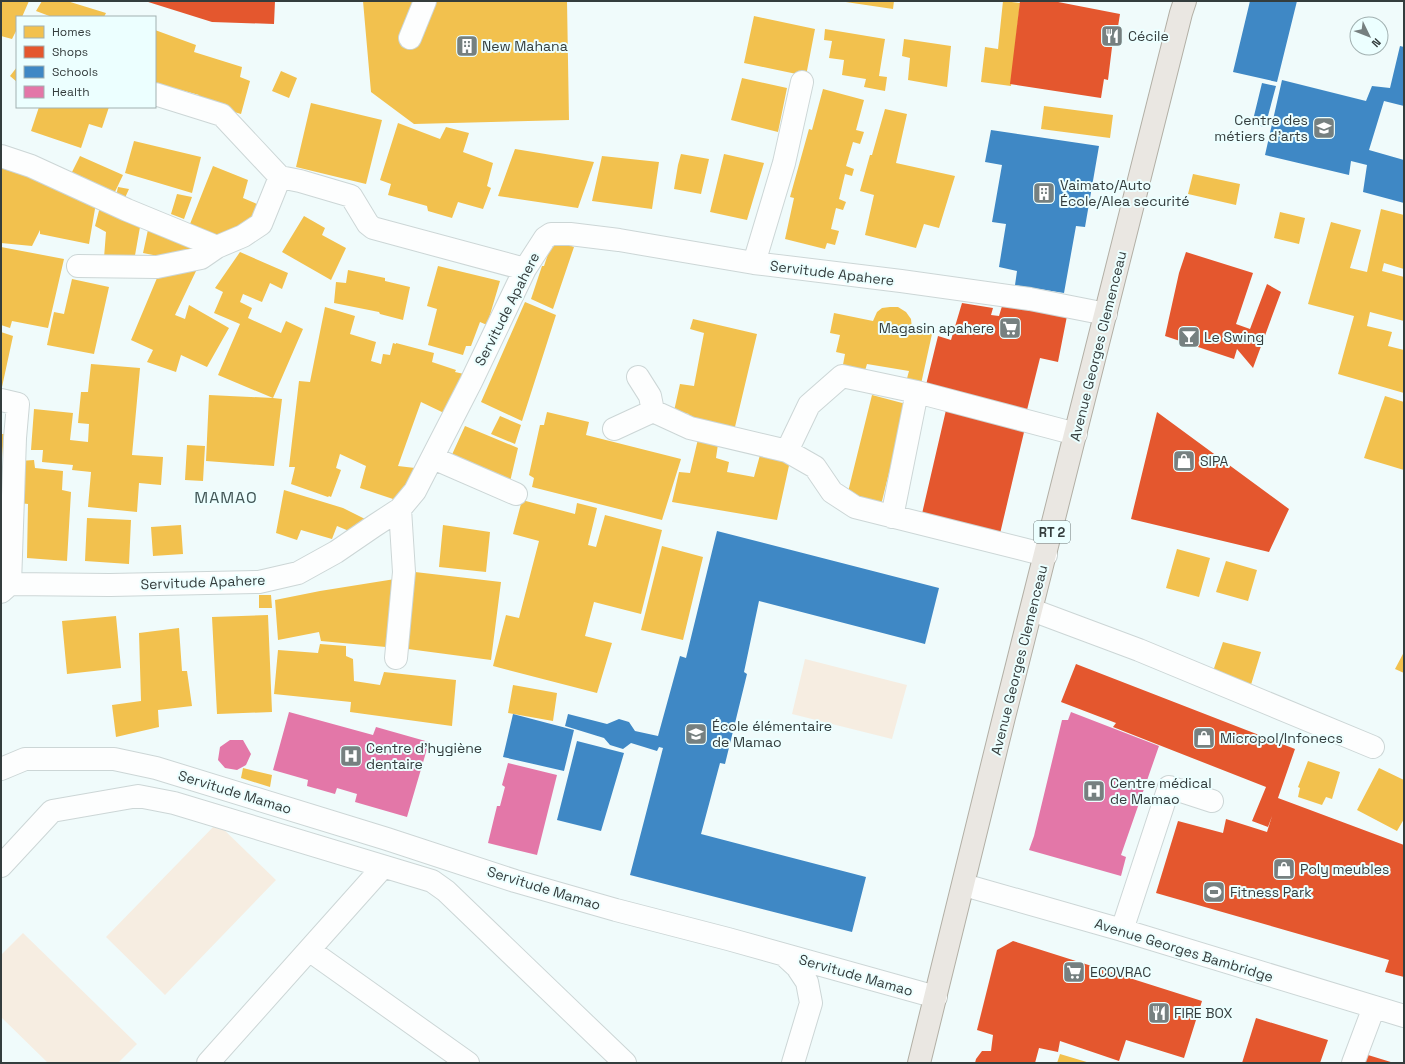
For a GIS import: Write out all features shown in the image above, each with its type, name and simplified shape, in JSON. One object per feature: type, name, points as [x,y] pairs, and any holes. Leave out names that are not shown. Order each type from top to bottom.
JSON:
[{"type":"main road","name":"Avenue Georges Clemenceau","points":[[919,1063],[964,885],[1004,717],[1185,1]]},
{"type":"street","points":[[410,38],[425,1]]},
{"type":"street","points":[[754,263],[784,163],[802,82]]},
{"type":"street","points":[[156,94],[222,115],[280,177],[300,181],[351,196],[368,224],[373,228],[525,269]]},
{"type":"street","points":[[1,156],[31,166],[127,210],[217,247]]},
{"type":"street","points":[[78,266],[157,267],[201,258],[217,247],[243,236],[260,224],[280,177]]},
{"type":"street","name":"Servitude Apahere","points":[[4,584],[110,585],[259,582],[298,573],[336,552],[400,509],[415,491],[471,382],[525,269],[535,251],[545,238],[551,234],[570,234],[619,240],[754,263],[1007,296],[1106,314]]},
{"type":"street","points":[[787,451],[809,405],[842,376],[917,392],[1076,434]]},
{"type":"street","points":[[638,377],[650,396],[653,411]]},
{"type":"street","points":[[892,517],[917,392]]},
{"type":"street","points":[[1,400],[18,404],[4,584]]},
{"type":"street","points":[[614,429],[653,411],[690,428],[787,451],[815,467],[832,492],[855,507],[1046,555]]},
{"type":"street","points":[[433,458],[516,494]]},
{"type":"street","points":[[396,658],[404,572],[400,509]]},
{"type":"street","points":[[1032,610],[1139,650],[1373,747]]},
{"type":"street","name":"Servitude Mamao","points":[[1,769],[25,759],[114,759],[156,768],[530,885],[616,910],[936,997]]},
{"type":"street","points":[[1122,930],[1169,787],[1212,801]]},
{"type":"street","points":[[1,866],[52,811],[138,796],[174,803],[432,881],[446,891],[625,1063]]},
{"type":"street","points":[[208,1063],[383,867]]},
{"type":"street","name":"Avenue Georges Bambridge","points":[[964,885],[1122,930],[1404,1016]]},
{"type":"street","points":[[309,950],[468,1063]]},
{"type":"street","points":[[784,955],[798,967],[807,982],[811,1003],[793,1063]]},
{"type":"street","points":[[1353,1063],[1374,1007]]},
{"type":"shaded area","points":[[805,659],[907,685],[892,739],[792,714]]},
{"type":"shaded area","points":[[217,823],[276,880],[165,995],[106,937]]},
{"type":"shaded area","points":[[23,933],[137,1044],[118,1063],[48,1063],[1,1017],[1,955]]},
{"type":"building: Homes","points":[[1,1],[29,1],[22,16],[16,16],[16,31],[12,39],[1,36]]},
{"type":"building: Homes","points":[[42,1],[67,1],[106,13],[104,16],[49,16],[36,11]]},
{"type":"building: Homes","name":"New Mahana","points":[[363,1],[567,1],[569,120],[414,124],[371,92]]},
{"type":"building: Homes","points":[[839,1],[894,1],[893,9]]},
{"type":"building: Homes","points":[[1003,1],[1020,3],[1011,86],[981,82],[985,47],[998,49]]},
{"type":"building: Homes","points":[[754,16],[815,29],[806,76],[744,63]]},
{"type":"building: Homes","points":[[825,29],[885,39],[879,76],[887,77],[885,91],[864,87],[866,79],[842,75],[844,60],[829,58],[832,41],[824,40]]},
{"type":"building: Homes","points":[[156,30],[196,45],[194,52],[242,67],[240,77],[250,81],[241,114],[197,101],[199,95],[156,83]]},
{"type":"building: Homes","points":[[904,39],[951,46],[947,87],[908,80],[910,58],[902,56]]},
{"type":"building: Homes","points":[[16,68],[16,81],[10,76]]},
{"type":"building: Homes","points":[[281,71],[297,78],[289,98],[272,91]]},
{"type":"building: Homes","points":[[742,78],[787,88],[778,132],[731,120]]},
{"type":"building: Homes","points":[[823,89],[864,100],[856,130],[864,132],[860,144],[853,142],[846,166],[854,169],[852,176],[845,174],[839,199],[846,202],[843,210],[836,208],[831,229],[839,231],[835,245],[827,243],[825,249],[785,239],[794,198],[790,197],[809,129],[812,130]]},
{"type":"building: Homes","points":[[311,103],[382,120],[366,184],[296,167]]},
{"type":"building: Homes","points":[[1044,106],[1113,115],[1110,138],[1041,129]]},
{"type":"building: Homes","points":[[39,108],[109,108],[102,128],[89,124],[81,148],[31,131]]},
{"type":"building: Homes","points":[[885,109],[907,114],[896,163],[955,176],[939,228],[924,224],[916,248],[865,235],[874,195],[860,191]]},
{"type":"building: Homes","points":[[398,123],[440,139],[446,127],[469,133],[463,152],[493,163],[487,186],[491,188],[483,209],[458,202],[452,218],[428,211],[427,206],[388,195],[391,184],[380,180]]},
{"type":"building: Homes","points":[[134,141],[201,157],[192,193],[125,173]]},
{"type":"building: Homes","points":[[515,149],[594,162],[578,208],[498,196]]},
{"type":"building: Homes","points":[[681,154],[709,159],[701,194],[674,189]]},
{"type":"building: Homes","points":[[724,154],[764,163],[747,220],[710,212]]},
{"type":"building: Homes","points":[[80,156],[123,175],[113,196],[70,176]]},
{"type":"building: Homes","points":[[602,156],[659,162],[652,209],[592,201]]},
{"type":"building: Homes","points":[[1,165],[96,203],[89,244],[40,234],[40,230],[32,246],[1,243]]},
{"type":"building: Homes","points":[[213,166],[248,180],[243,198],[257,204],[253,219],[213,241],[188,229]]},
{"type":"building: Homes","points":[[1193,174],[1240,184],[1236,205],[1188,194]]},
{"type":"building: Homes","points":[[118,187],[129,189],[124,200],[116,196]]},
{"type":"building: Homes","points":[[177,194],[192,197],[184,219],[171,214]]},
{"type":"building: Homes","points":[[101,203],[143,221],[140,227],[134,261],[104,258],[106,232],[95,226]]},
{"type":"building: Homes","points":[[1381,209],[1404,215],[1404,269],[1384,263],[1382,271],[1404,277],[1404,321],[1370,312],[1367,326],[1392,332],[1388,346],[1404,350],[1404,393],[1338,374],[1354,316],[1308,304],[1331,222],[1361,230],[1350,268],[1367,272]]},
{"type":"building: Homes","points":[[1280,212],[1305,218],[1299,244],[1274,238]]},
{"type":"building: Homes","points":[[304,216],[325,228],[322,235],[346,248],[331,280],[282,252]]},
{"type":"building: Homes","points":[[149,225],[200,252],[173,259],[143,253]]},
{"type":"building: Homes","points":[[562,242],[574,247],[553,309],[531,299],[542,266],[544,266],[550,248]]},
{"type":"building: Homes","points":[[1,247],[64,259],[48,328],[12,321],[10,328],[1,325]]},
{"type":"building: Homes","points":[[240,252],[288,273],[282,289],[270,283],[262,302],[243,294],[240,302],[252,308],[248,318],[281,333],[286,321],[303,329],[273,398],[218,375],[240,324],[214,313],[223,292],[215,288]]},
{"type":"building: Homes","points":[[438,266],[500,281],[487,325],[480,322],[471,346],[466,346],[463,355],[428,345],[437,309],[427,306]]},
{"type":"building: Homes","points":[[197,269],[175,315],[185,319],[189,305],[229,328],[207,367],[181,355],[176,372],[147,362],[153,350],[131,340],[157,278]]},
{"type":"building: Homes","points":[[348,270],[385,278],[385,281],[410,287],[403,320],[380,314],[379,312],[334,303],[336,282],[346,283]]},
{"type":"building: Homes","points":[[72,279],[109,287],[94,354],[47,345],[54,312],[64,314]]},
{"type":"building: Homes","points":[[525,302],[556,315],[522,421],[481,402]]},
{"type":"building: Homes","points":[[325,307],[355,316],[350,334],[376,342],[371,361],[381,364],[383,354],[390,355],[393,343],[396,343],[434,353],[432,362],[456,370],[455,372],[464,374],[444,413],[421,402],[398,466],[415,468],[407,487],[396,500],[360,488],[366,466],[340,454],[336,468],[341,470],[331,497],[291,484],[295,467],[289,467],[299,381],[310,382]]},
{"type":"building: Homes","points":[[898,307],[906,312],[911,319],[912,329],[932,334],[921,384],[906,382],[909,371],[867,364],[864,374],[842,370],[845,354],[836,352],[840,335],[830,333],[834,313],[873,321],[877,312],[882,308]]},
{"type":"building: Homes","points":[[693,319],[757,334],[734,431],[688,422],[689,414],[674,411],[680,384],[694,386],[704,333],[690,329]]},
{"type":"building: Homes","points":[[1,332],[13,336],[2,387],[1,387]]},
{"type":"building: Homes","points":[[91,364],[140,368],[132,455],[163,457],[161,485],[139,483],[137,512],[88,507],[91,472],[72,470],[73,465],[42,462],[43,450],[31,450],[34,409],[73,413],[70,440],[88,442],[89,424],[78,423],[81,392],[88,392]]},
{"type":"building: Homes","points":[[209,395],[282,399],[274,466],[206,461]]},
{"type":"building: Homes","points":[[872,395],[906,404],[881,505],[847,496]]},
{"type":"building: Homes","points":[[1385,396],[1404,402],[1404,470],[1364,458]]},
{"type":"building: Homes","points":[[547,412],[589,422],[586,435],[681,459],[662,520],[532,487],[534,478],[529,475],[540,425],[544,425]]},
{"type":"building: Homes","points":[[500,416],[521,425],[515,444],[491,434]]},
{"type":"building: Homes","points":[[465,426],[518,448],[509,486],[450,459]]},
{"type":"building: Homes","points":[[1,434],[4,434],[2,458],[1,458]]},
{"type":"building: Homes","points":[[698,439],[718,444],[716,458],[729,462],[727,472],[754,477],[760,455],[790,461],[777,520],[672,502],[679,472],[690,473]]},
{"type":"building: Homes","points":[[187,445],[205,446],[203,481],[185,480]]},
{"type":"building: Homes","points":[[34,460],[35,468],[63,471],[62,490],[71,492],[67,561],[27,558],[28,504],[19,503],[19,461]]},
{"type":"building: Homes","points":[[284,490],[343,508],[365,519],[349,531],[337,526],[332,539],[301,530],[297,540],[276,533]]},
{"type":"building: Homes","points":[[522,500],[575,514],[577,503],[597,508],[588,545],[596,547],[605,515],[662,530],[641,614],[594,602],[585,636],[612,643],[597,693],[493,666],[506,615],[519,618],[539,541],[513,534]]},
{"type":"building: Homes","points":[[87,518],[131,520],[129,564],[85,561]]},
{"type":"building: Homes","points":[[181,525],[183,554],[153,556],[151,527]]},
{"type":"building: Homes","points":[[443,525],[490,532],[486,572],[439,567]]},
{"type":"building: Homes","points":[[662,546],[703,557],[683,640],[641,630]]},
{"type":"building: Homes","points":[[1177,549],[1210,558],[1199,597],[1166,588]]},
{"type":"building: Homes","points":[[1226,561],[1257,570],[1248,601],[1216,592]]},
{"type":"building: Homes","points":[[415,572],[501,582],[491,660],[408,649]]},
{"type":"building: Homes","points":[[395,579],[386,647],[321,641],[319,632],[278,640],[275,600]]},
{"type":"building: Homes","points":[[259,595],[271,595],[272,608],[259,608]]},
{"type":"building: Homes","points":[[268,615],[272,712],[217,714],[212,617]]},
{"type":"building: Homes","points":[[116,616],[121,668],[67,674],[62,621]]},
{"type":"building: Homes","points":[[179,628],[182,671],[187,671],[192,706],[158,710],[159,727],[116,737],[112,705],[141,701],[139,633]]},
{"type":"building: Homes","points":[[1223,642],[1261,652],[1250,688],[1212,674]]},
{"type":"building: Homes","points":[[320,644],[346,646],[346,656],[353,659],[354,681],[380,685],[384,672],[456,680],[452,726],[350,712],[351,702],[274,694],[278,650],[318,653]]},
{"type":"building: Homes","points":[[1404,652],[1404,673],[1395,669]]},
{"type":"building: Homes","points":[[513,685],[557,693],[553,721],[508,713]]},
{"type":"building: Homes","points":[[1308,761],[1340,772],[1332,799],[1326,797],[1322,805],[1298,797],[1300,788],[1298,787]]},
{"type":"building: Homes","points":[[243,768],[272,775],[270,787],[241,778]]},
{"type":"building: Homes","points":[[1379,768],[1404,780],[1404,819],[1397,831],[1357,810]]},
{"type":"building: Homes","points":[[1060,1054],[1090,1063],[1057,1063]]},
{"type":"building: Shops","points":[[145,1],[275,1],[274,24],[212,22]]},
{"type":"building: Shops","points":[[1020,1],[1053,1],[1120,14],[1116,39],[1113,39],[1108,80],[1104,79],[1101,98],[1010,84]]},
{"type":"building: Shops","points":[[1186,252],[1253,273],[1236,324],[1250,329],[1267,284],[1281,292],[1253,368],[1237,349],[1234,359],[1165,336],[1179,273]]},
{"type":"building: Shops","points":[[962,303],[993,308],[991,315],[999,316],[1003,303],[1067,316],[1058,362],[1040,358],[1026,414],[925,389],[938,336],[951,340]]},
{"type":"building: Shops","points":[[946,410],[1025,428],[999,538],[921,518]]},
{"type":"building: Shops","name":"SIPA","points":[[1157,412],[1289,509],[1269,552],[1131,519]]},
{"type":"building: Shops","name":"Poly meubles","points":[[1076,664],[1295,749],[1278,798],[1404,845],[1404,977],[1385,972],[1389,960],[1156,893],[1178,821],[1223,833],[1226,819],[1267,832],[1272,816],[1268,827],[1252,821],[1266,787],[1113,727],[1116,723],[1061,702]]},
{"type":"building: Shops","points":[[1013,941],[1202,1001],[1184,1058],[1126,1040],[1119,1061],[1060,1041],[1058,1052],[1039,1048],[1035,1063],[975,1063],[982,1051],[991,1051],[993,1035],[977,1030],[997,950]]},
{"type":"building: Shops","points":[[1256,1018],[1328,1040],[1320,1063],[1242,1063]]},
{"type":"building: Shops","points":[[1368,1055],[1394,1063],[1365,1063]]},
{"type":"building: Schools","name":"Centre des métiers d'arts","points":[[1250,1],[1297,1],[1277,82],[1233,72]]},
{"type":"building: Schools","name":"Centre des métiers d'arts","points":[[1400,46],[1404,47],[1404,106],[1384,101],[1369,150],[1404,160],[1404,203],[1363,192],[1367,165],[1351,161],[1349,175],[1265,155],[1282,80],[1366,101],[1372,86],[1390,88]]},
{"type":"building: Schools","name":"Centre des métiers d'arts","points":[[1262,83],[1276,86],[1265,127],[1252,124]]},
{"type":"building: Schools","name":"Vaimato/Auto École/Alea securité","points":[[991,130],[1099,146],[1085,227],[1076,226],[1064,293],[1015,285],[1017,271],[999,267],[1006,224],[992,222],[1002,165],[985,162]]},
{"type":"building: Schools","name":"École élémentaire de Mamao","points":[[717,531],[939,588],[925,644],[759,601],[744,672],[747,674],[725,764],[720,763],[701,834],[866,877],[852,932],[630,875],[663,748],[659,747],[657,751],[631,743],[623,749],[610,745],[604,738],[565,726],[568,714],[607,724],[619,719],[629,722],[635,731],[658,736],[680,656],[686,658]]},
{"type":"building: Schools","points":[[513,714],[574,730],[564,771],[503,757]]},
{"type":"building: Schools","points":[[577,741],[624,753],[601,831],[557,820]]},
{"type":"building: Health","name":"Centre d'hygiène dentaire","points":[[289,712],[373,735],[376,727],[429,742],[407,817],[355,802],[357,794],[337,788],[335,794],[307,786],[308,780],[273,770]]},
{"type":"building: Health","name":"Centre médical de Mamao","points":[[1071,712],[1159,746],[1121,855],[1126,857],[1121,876],[1029,850],[1034,836],[1062,720],[1068,720]]},
{"type":"building: Health","points":[[230,740],[243,740],[251,754],[246,765],[237,770],[225,768],[218,760],[220,747]]},
{"type":"building: Health","name":"Centre d'hygiène dentaire","points":[[508,763],[557,775],[537,855],[488,843],[497,806],[500,806],[505,787],[502,785]]},
{"type":"place","name":"Cécile","points":[[1112,36]]},
{"type":"place","name":"New Mahana","points":[[467,46]]},
{"type":"place","name":"Centre des métiers d'arts","points":[[1324,128]]},
{"type":"place","name":"Vaimato/Auto École/Alea securité","points":[[1044,193]]},
{"type":"place","name":"Magasin apahere","points":[[1010,328]]},
{"type":"place","name":"Le Swing","points":[[1189,337]]},
{"type":"place","name":"SIPA","points":[[1184,461]]},
{"type":"place","name":"École élémentaire de Mamao","points":[[696,734]]},
{"type":"place","name":"Micropol/Infonecs","points":[[1204,738]]},
{"type":"place","name":"Centre d'hygiène dentaire","points":[[351,756]]},
{"type":"place","name":"Centre médical de Mamao","points":[[1094,791]]},
{"type":"place","name":"Poly meubles","points":[[1284,869]]},
{"type":"place","name":"Fitness Park","points":[[1214,892]]},
{"type":"place","name":"ECOVRAC","points":[[1074,972]]},
{"type":"place","name":"FIRE BOX","points":[[1159,1013]]},
{"type":"district","name":"MAMAO","points":[[226,497]]}]
